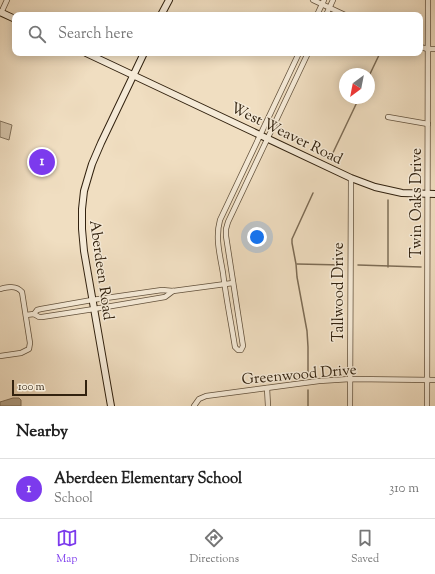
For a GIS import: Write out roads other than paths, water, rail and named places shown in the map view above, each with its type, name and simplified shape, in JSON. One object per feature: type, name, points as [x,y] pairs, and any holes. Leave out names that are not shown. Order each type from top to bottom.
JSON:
[{"type":"street","points":[[7,0],[1,12],[12,18]]},
{"type":"street","points":[[163,12],[168,0]]},
{"type":"street","points":[[313,0],[323,2],[330,8],[339,12]]},
{"type":"street","points":[[328,12],[333,0]]},
{"type":"street","name":"Twin Oaks Drive","points":[[427,406],[432,194],[428,124],[428,0]]},
{"type":"street","points":[[318,12],[323,2]]},
{"type":"street","points":[[423,47],[435,49]]},
{"type":"street","name":"West Weaver Road","points":[[92,56],[351,178],[375,187],[402,193],[432,194]]},
{"type":"street","name":"Aberdeen Road","points":[[111,406],[82,236],[82,209],[84,191],[94,157],[142,56]]},
{"type":"street","points":[[298,56],[220,220],[218,229],[217,238],[235,347],[236,349],[240,350],[243,346],[226,230],[228,222],[307,56]]},
{"type":"street","points":[[388,117],[428,124]]},
{"type":"street","name":"Tallwood Drive","points":[[350,406],[351,178]]},
{"type":"street","points":[[34,314],[37,310],[41,309],[92,300],[162,290],[173,291],[233,283]]},
{"type":"street","points":[[0,289],[14,287],[18,288],[23,294],[30,342],[29,349],[23,352],[0,356]]},
{"type":"street","points":[[26,315],[34,314],[42,317],[94,310],[165,297],[173,291]]},
{"type":"street","name":"Greenwood Drive","points":[[194,406],[199,399],[206,396],[319,381],[350,379],[435,380]]},
{"type":"street","points":[[268,388],[268,406]]},
{"type":"waterway","points":[[373,68],[379,56]]},
{"type":"waterway","points":[[330,159],[356,104]]},
{"type":"waterway","points":[[308,376],[307,331],[292,239],[313,193]]},
{"type":"waterway","points":[[388,200],[388,267]]},
{"type":"waterway","points":[[297,264],[343,265]]},
{"type":"waterway","points":[[358,265],[421,267]]},
{"type":"waterway","points":[[308,390],[308,406]]},
{"type":"place","name":"Aberdeen Elementary School","points":[[42,162]]}]
